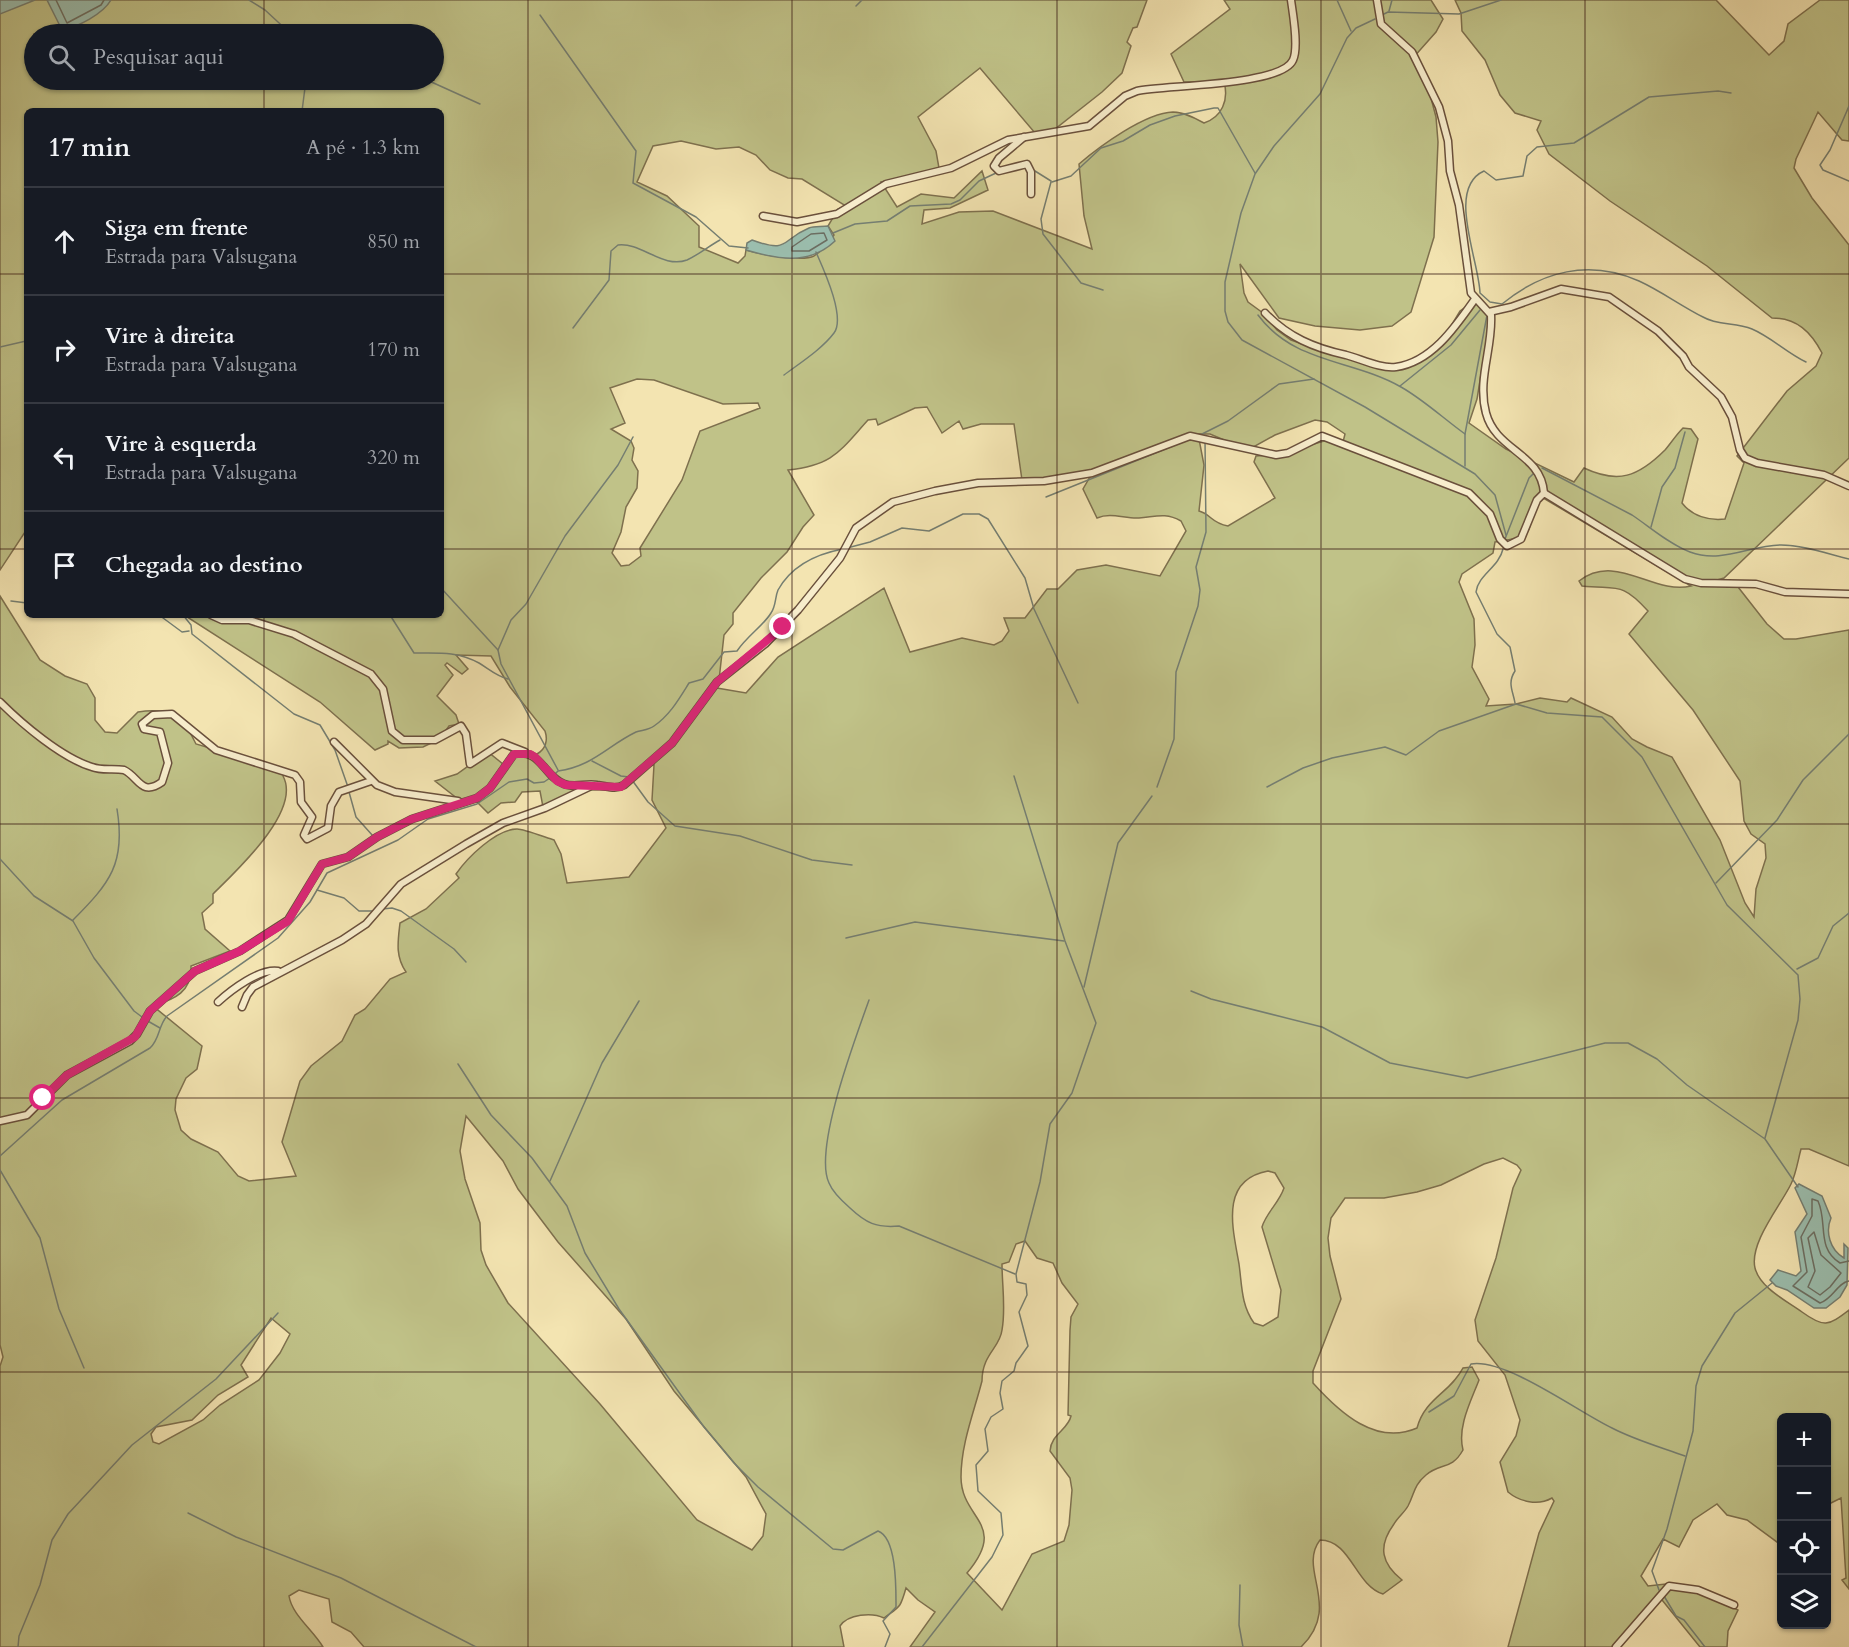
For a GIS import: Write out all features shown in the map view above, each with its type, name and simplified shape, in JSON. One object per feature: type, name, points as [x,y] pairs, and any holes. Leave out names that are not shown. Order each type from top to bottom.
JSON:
[{"type":"street","points":[[763,216],[797,222],[837,214],[886,184],[951,168],[998,144],[1024,136],[1089,126],[1125,96],[1137,91],[1239,81],[1282,70],[1292,63],[1295,56],[1292,0]]},
{"type":"street","points":[[218,618],[249,620],[294,634],[371,675],[383,688],[392,731],[399,739],[435,740],[461,726],[466,734],[470,764],[504,742],[530,754],[561,783],[570,786],[596,784],[613,788],[621,787],[657,757],[680,732],[717,682],[765,644],[798,610],[840,558],[856,528],[876,511],[912,496],[978,483],[1044,480],[1092,473],[1194,435],[1276,455],[1295,450],[1317,437],[1326,437],[1468,494],[1490,514],[1501,542],[1507,546],[1521,539],[1537,500],[1544,493],[1543,481],[1536,467],[1497,435],[1486,414],[1482,387],[1491,329],[1490,312],[1471,293],[1459,205],[1450,171],[1447,133],[1439,107],[1412,52],[1382,24],[1377,0]]},
{"type":"street","points":[[1024,136],[999,158],[994,166],[999,171],[1027,164],[1031,172],[1031,194]]},
{"type":"street","points":[[1490,312],[1561,289],[1609,297],[1658,331],[1683,356],[1689,367],[1721,397],[1732,417],[1740,450],[1745,458],[1757,463],[1824,475],[1849,486]]},
{"type":"street","points":[[1265,313],[1286,332],[1311,345],[1395,367],[1417,359],[1448,336],[1475,299]]},
{"type":"street","points":[[1544,493],[1685,579],[1701,583],[1756,584],[1785,592],[1849,594]]},
{"type":"street","points":[[0,702],[51,743],[83,764],[95,768],[124,770],[138,784],[147,787],[162,782],[168,763],[160,732],[144,729],[142,724],[153,716],[172,714],[216,750],[295,775],[300,782],[301,802],[312,817],[304,835],[308,839],[328,828],[331,806],[339,792],[370,781]]},
{"type":"street","points":[[334,742],[370,781],[395,792],[462,802]]},
{"type":"street","points":[[0,1121],[27,1115],[67,1075],[130,1041],[137,1034],[150,1011],[195,971],[240,951],[284,924],[294,915],[322,864],[348,857],[400,824],[477,798],[485,792],[514,754],[530,754]]},
{"type":"street","points":[[242,1007],[253,987],[279,971],[342,940],[366,924],[401,884],[503,823],[545,808],[596,784]]},
{"type":"street","points":[[218,1002],[255,977],[271,970],[279,971]]},
{"type":"street","points":[[1616,1647],[1668,1586],[1698,1590],[1734,1605]]},
{"type":"green space","points":[[0,0],[1147,0],[1137,27],[1133,28],[1127,42],[1131,46],[1122,73],[1055,129],[1035,133],[980,68],[918,117],[936,151],[939,168],[937,171],[881,182],[897,207],[921,194],[954,198],[982,171],[988,190],[950,208],[924,210],[922,224],[959,212],[993,211],[1092,249],[1084,216],[1079,164],[1111,140],[1149,118],[1177,112],[1204,123],[1220,112],[1226,95],[1224,82],[1184,82],[1171,54],[1230,9],[1224,0],[1431,0],[1443,19],[1436,32],[1412,59],[1427,83],[1436,117],[1438,142],[1434,237],[1411,312],[1392,326],[1360,330],[1315,326],[1279,318],[1240,264],[1244,293],[1248,302],[1291,340],[1389,370],[1422,357],[1448,331],[1460,311],[1473,302],[1491,312],[1477,399],[1469,423],[1506,449],[1574,482],[1584,468],[1607,476],[1636,472],[1665,450],[1683,428],[1691,429],[1698,439],[1682,503],[1696,514],[1707,518],[1725,519],[1744,463],[1737,456],[1787,391],[1816,366],[1822,353],[1802,328],[1789,321],[1772,318],[1707,266],[1610,201],[1549,154],[1537,130],[1541,121],[1515,113],[1500,95],[1485,60],[1462,31],[1461,13],[1455,0],[1716,0],[1769,55],[1784,41],[1788,24],[1820,0],[1849,0],[1849,141],[1842,140],[1818,112],[1794,168],[1812,198],[1849,245],[1849,458],[1724,578],[1717,580],[1738,587],[1767,624],[1784,639],[1849,630],[1849,1166],[1809,1149],[1801,1149],[1793,1180],[1761,1236],[1754,1258],[1755,1268],[1762,1282],[1782,1299],[1816,1321],[1831,1322],[1849,1310],[1849,1589],[1842,1580],[1846,1578],[1841,1498],[1831,1503],[1831,1413],[1777,1413],[1777,1542],[1747,1520],[1727,1515],[1717,1504],[1693,1520],[1679,1547],[1663,1539],[1641,1576],[1648,1586],[1666,1584],[1717,1599],[1738,1610],[1728,1631],[1727,1647],[1700,1647],[1658,1595],[1627,1634],[1611,1647],[1508,1647],[1539,1533],[1554,1501],[1552,1498],[1541,1502],[1529,1502],[1508,1492],[1500,1462],[1516,1436],[1520,1420],[1505,1375],[1478,1341],[1475,1320],[1496,1258],[1513,1188],[1521,1170],[1517,1165],[1503,1158],[1484,1164],[1441,1185],[1417,1192],[1384,1198],[1345,1198],[1331,1218],[1328,1238],[1330,1256],[1341,1299],[1313,1371],[1313,1383],[1335,1405],[1360,1424],[1387,1433],[1417,1428],[1426,1409],[1458,1377],[1463,1368],[1472,1367],[1479,1380],[1463,1423],[1463,1450],[1459,1457],[1450,1464],[1431,1471],[1422,1479],[1416,1486],[1408,1506],[1385,1540],[1386,1561],[1402,1580],[1383,1594],[1366,1582],[1339,1547],[1320,1540],[1314,1552],[1313,1564],[1319,1603],[1318,1617],[1313,1632],[1301,1647],[910,1647],[935,1612],[906,1588],[899,1606],[884,1618],[861,1615],[844,1622],[840,1626],[844,1647],[364,1647],[351,1632],[332,1622],[329,1599],[299,1590],[289,1596],[291,1603],[298,1616],[323,1647],[0,1647],[0,1366],[3,1357],[0,1345],[0,596],[40,660],[65,676],[87,684],[95,698],[95,720],[105,732],[117,733],[138,712],[158,711],[180,720],[196,744],[286,771],[283,776],[286,790],[283,806],[275,823],[264,840],[213,894],[213,903],[202,913],[205,929],[230,951],[191,966],[189,982],[181,993],[153,1006],[202,1046],[197,1069],[186,1078],[176,1099],[175,1110],[181,1130],[191,1139],[218,1152],[238,1176],[249,1181],[296,1176],[282,1142],[300,1081],[311,1066],[342,1041],[355,1015],[365,1009],[390,979],[406,972],[399,954],[400,923],[426,909],[459,878],[456,874],[467,860],[491,839],[509,830],[517,829],[554,840],[561,854],[567,883],[629,877],[666,828],[652,800],[654,765],[649,766],[616,790],[587,790],[555,807],[543,807],[540,791],[522,792],[515,802],[501,803],[488,813],[473,798],[458,799],[435,781],[457,774],[488,752],[503,764],[513,756],[537,754],[544,747],[545,731],[510,687],[491,656],[456,655],[468,669],[462,674],[447,663],[445,665],[453,675],[437,696],[456,715],[459,724],[449,726],[440,739],[423,747],[399,748],[388,741],[388,744],[375,750],[320,702],[189,618],[444,618],[444,108],[24,108],[24,534],[0,570]],"holes":[[[681,141],[716,149],[739,147],[756,155],[770,170],[788,178],[802,179],[846,206],[838,209],[828,226],[834,235],[825,247],[808,258],[791,258],[746,250],[745,256],[738,263],[699,247],[699,226],[667,196],[637,182],[653,146]],[[637,379],[654,380],[723,404],[758,403],[760,408],[700,431],[682,480],[640,548],[641,556],[629,565],[621,566],[612,553],[621,532],[626,507],[637,488],[638,471],[632,460],[634,448],[631,441],[611,429],[625,423],[610,388]],[[927,407],[942,433],[959,421],[963,429],[981,424],[1014,424],[1022,480],[1091,475],[1083,489],[1097,518],[1102,516],[1134,518],[1165,516],[1181,521],[1186,531],[1160,576],[1106,565],[1077,570],[1058,589],[1047,589],[1025,618],[1004,618],[1009,631],[1002,641],[994,645],[962,638],[910,652],[884,588],[778,657],[746,693],[711,687],[719,680],[724,635],[733,624],[733,613],[761,578],[787,552],[803,527],[814,515],[788,470],[815,465],[834,455],[868,420],[876,419],[878,425],[915,408]],[[1315,420],[1327,422],[1345,434],[1342,446],[1327,440],[1282,454],[1256,456],[1254,462],[1275,498],[1228,526],[1218,523],[1199,511],[1204,465],[1198,434],[1210,434],[1248,450],[1275,435]],[[1540,496],[1691,586],[1663,585],[1621,572],[1607,571],[1593,573],[1579,581],[1582,586],[1624,591],[1639,601],[1648,611],[1629,634],[1693,710],[1740,781],[1744,821],[1751,834],[1765,844],[1766,858],[1756,889],[1754,917],[1745,903],[1720,840],[1672,757],[1632,739],[1612,717],[1571,698],[1567,702],[1540,698],[1516,704],[1486,706],[1489,699],[1472,667],[1475,645],[1474,619],[1459,582],[1462,574],[1493,553],[1495,542],[1522,536],[1527,532],[1530,528],[1531,515]],[[466,1116],[503,1161],[518,1189],[558,1242],[626,1319],[674,1391],[746,1477],[766,1514],[763,1536],[752,1550],[697,1520],[600,1404],[508,1303],[486,1265],[481,1250],[480,1223],[465,1179],[460,1151]],[[1268,1171],[1275,1173],[1284,1188],[1262,1227],[1281,1290],[1278,1317],[1263,1326],[1254,1323],[1244,1302],[1234,1236],[1233,1208],[1242,1184],[1252,1176]],[[1025,1241],[1037,1258],[1053,1263],[1062,1283],[1078,1304],[1071,1317],[1070,1330],[1068,1415],[1071,1416],[1067,1425],[1053,1440],[1050,1451],[1070,1478],[1072,1490],[1069,1525],[1064,1541],[1032,1554],[1002,1610],[967,1573],[979,1556],[984,1543],[984,1532],[968,1503],[961,1477],[966,1440],[985,1364],[1001,1336],[1004,1305],[1002,1264],[1009,1262],[1016,1244]],[[271,1318],[290,1334],[280,1353],[259,1380],[220,1405],[203,1420],[159,1444],[153,1442],[151,1434],[156,1427],[192,1420],[218,1395],[248,1377],[241,1365]]]},
{"type":"water","points":[[0,0],[35,0],[0,14]]},
{"type":"water","points":[[47,0],[111,0],[102,10],[79,24],[59,24]]},
{"type":"water","points":[[828,226],[835,241],[825,249],[804,257],[781,258],[746,250],[747,243],[752,240],[779,246],[809,228]]},
{"type":"water","points":[[1799,1184],[1822,1196],[1831,1218],[1829,1235],[1835,1250],[1844,1258],[1844,1244],[1848,1248],[1847,1285],[1840,1297],[1826,1308],[1814,1308],[1787,1290],[1776,1286],[1770,1280],[1778,1270],[1796,1276],[1801,1271],[1795,1232],[1807,1214],[1795,1188]]},
{"type":"waterway","points":[[249,0],[265,10],[280,24]]},
{"type":"waterway","points":[[856,6],[862,0]]},
{"type":"waterway","points":[[1337,0],[1351,31]]},
{"type":"waterway","points":[[1389,11],[1392,0]]},
{"type":"waterway","points":[[1382,15],[1388,12],[1459,14],[1501,0]]},
{"type":"waterway","points":[[540,15],[636,151],[633,183],[696,217],[729,246],[748,248]]},
{"type":"waterway","points":[[1375,19],[1356,28],[1347,38],[1320,94],[1274,146],[1255,174],[1241,213],[1225,282],[1225,311],[1228,322],[1242,340],[1365,407],[1475,474],[1495,495],[1506,535]]},
{"type":"waterway","points":[[444,88],[480,104]]},
{"type":"waterway","points":[[302,108],[305,90]]},
{"type":"waterway","points":[[1731,93],[1718,91],[1649,97],[1574,143],[1537,147],[1527,156],[1523,176],[1496,180],[1484,171],[1473,180],[1467,193],[1466,208],[1467,226],[1480,293],[1490,302],[1502,304],[1533,283],[1550,276],[1584,270],[1620,274],[1647,285],[1709,320],[1752,329],[1806,362]]},
{"type":"waterway","points":[[1849,106],[1830,150],[1820,165],[1823,170],[1849,181]]},
{"type":"waterway","points":[[1052,182],[1071,176],[1101,148],[1123,141],[1150,125],[1175,116],[1214,108],[1218,108],[1255,173]]},
{"type":"waterway","points":[[1010,171],[1023,168]]},
{"type":"waterway","points":[[1035,171],[1051,181]]},
{"type":"waterway","points":[[833,233],[855,224],[887,221],[910,206],[951,204],[960,200],[979,181],[996,173]]},
{"type":"waterway","points":[[1051,182],[1041,219],[1043,234],[1081,283],[1103,290]]},
{"type":"waterway","points":[[573,328],[609,280],[611,251],[618,245],[635,247],[669,261],[678,262],[691,258],[720,240]]},
{"type":"waterway","points":[[784,375],[823,345],[837,326],[832,292],[816,252]]},
{"type":"waterway","points":[[1400,386],[1451,345],[1480,310]]},
{"type":"waterway","points":[[1258,315],[1272,331],[1306,352],[1363,371],[1401,387],[1465,434]]},
{"type":"waterway","points":[[1465,466],[1465,434],[1487,315]]},
{"type":"waterway","points":[[0,347],[24,341]]},
{"type":"waterway","points":[[1200,435],[1228,421],[1279,384],[1314,379]]},
{"type":"waterway","points":[[1651,527],[1662,487],[1675,468],[1685,432]]},
{"type":"waterway","points":[[498,650],[511,620],[526,604],[565,536],[618,465],[633,437]]},
{"type":"waterway","points":[[1046,497],[1190,439]]},
{"type":"waterway","points":[[1157,787],[1174,739],[1176,672],[1198,606],[1200,590],[1196,567],[1206,532],[1205,440]]},
{"type":"waterway","points":[[1542,468],[1632,515],[1667,540],[1690,552],[1713,556],[1789,545],[1849,559]]},
{"type":"waterway","points":[[1505,539],[1529,478],[1534,473]]},
{"type":"waterway","points":[[847,548],[870,542],[902,528],[929,531],[963,514],[979,514],[988,519],[1025,578],[1034,609],[1078,703]]},
{"type":"waterway","points":[[554,775],[558,771],[581,765],[626,737],[660,722],[689,683],[703,679],[724,652],[737,651],[764,622],[773,610],[778,590],[790,574],[814,558],[843,549]]},
{"type":"waterway","points":[[1503,549],[1497,561],[1480,581],[1476,592],[1497,634],[1510,647],[1515,671],[1511,683],[1515,703]]},
{"type":"waterway","points":[[444,591],[498,650],[501,664],[558,770]]},
{"type":"waterway","points":[[11,601],[24,603]]},
{"type":"waterway","points":[[163,618],[182,632],[189,631]]},
{"type":"waterway","points":[[185,618],[191,625],[192,634],[294,714],[320,725],[335,750],[348,787]]},
{"type":"waterway","points":[[392,618],[414,653],[463,656],[508,679]]},
{"type":"waterway","points":[[1267,787],[1303,768],[1332,758],[1385,747],[1406,755],[1439,731],[1516,704],[1547,713],[1602,717],[1642,757],[1727,905],[1798,975],[1800,999],[1798,1020],[1765,1138]]},
{"type":"waterway","points":[[1716,883],[1777,820],[1803,780],[1849,734]]},
{"type":"waterway","points":[[592,761],[621,776],[629,777]]},
{"type":"waterway","points":[[922,1647],[992,1557],[1003,1535],[1001,1513],[978,1491],[976,1465],[988,1451],[985,1429],[991,1417],[1003,1409],[1000,1393],[1002,1381],[1014,1371],[1016,1363],[1028,1346],[1019,1312],[1027,1295],[1026,1284],[1017,1282],[1016,1274],[1040,1182],[1050,1124],[1072,1093],[1096,1023],[1065,941],[1014,776]]},
{"type":"waterway","points":[[0,1156],[62,1100],[150,1048],[156,1041],[167,1016],[278,938],[310,902],[327,873],[398,840],[428,819],[477,804],[509,782],[527,779],[534,783],[544,782],[550,778]]},
{"type":"waterway","points":[[632,780],[648,802],[675,826],[740,836],[812,860],[852,865]]},
{"type":"waterway","points":[[349,792],[356,817],[373,836]]},
{"type":"waterway","points":[[1084,987],[1118,843],[1152,796]]},
{"type":"waterway","points":[[73,920],[97,895],[112,871],[119,844],[117,809]]},
{"type":"waterway","points":[[0,859],[34,896],[73,921],[94,958],[134,1011],[142,1017]]},
{"type":"waterway","points":[[317,890],[344,898],[359,911],[375,911]]},
{"type":"waterway","points":[[382,909],[392,908],[401,911],[454,949],[466,962]]},
{"type":"waterway","points":[[1797,969],[1818,958],[1833,926],[1849,913]]},
{"type":"waterway","points":[[846,938],[915,922],[1064,941]]},
{"type":"waterway","points":[[1191,991],[1211,999],[1322,1027],[1390,1063],[1467,1078],[1605,1043],[1628,1043],[1657,1059],[1687,1085],[1765,1139],[1798,1187]]},
{"type":"waterway","points":[[869,1000],[846,1065],[831,1120],[826,1167],[831,1187],[844,1203],[866,1221],[884,1226],[899,1226],[1015,1274]]},
{"type":"waterway","points":[[550,1181],[602,1063],[639,1001]]},
{"type":"waterway","points":[[146,1020],[160,1028]]},
{"type":"waterway","points":[[458,1064],[491,1115],[532,1158],[567,1206],[585,1253],[619,1309],[704,1427],[734,1463],[758,1487],[833,1549],[843,1550],[878,1531],[884,1536],[892,1553],[896,1599],[896,1607],[883,1621],[890,1634],[885,1647]]},
{"type":"waterway","points":[[0,1170],[40,1238],[59,1309],[84,1368]]},
{"type":"waterway","points":[[1659,1590],[1652,1571],[1667,1529],[1693,1431],[1696,1386],[1702,1366],[1735,1313],[1772,1283]]},
{"type":"waterway","points":[[18,1647],[19,1636],[40,1585],[52,1540],[68,1514],[132,1445],[216,1379],[278,1313]]},
{"type":"waterway","points":[[1429,1412],[1454,1396],[1471,1364],[1486,1364],[1522,1377],[1621,1432],[1685,1456]]},
{"type":"waterway","points":[[188,1513],[236,1537],[341,1578],[476,1647]]},
{"type":"waterway","points":[[1240,1585],[1239,1625],[1243,1647]]},
{"type":"waterway","points":[[1664,1596],[1676,1616],[1684,1620],[1705,1647]]},
{"type":"route","points":[[43,1098],[67,1075],[135,1037],[150,1011],[188,976],[198,969],[240,951],[288,921],[311,887],[322,864],[352,855],[365,844],[400,824],[444,807],[477,798],[490,788],[514,754],[530,754],[545,766],[557,781],[566,785],[596,784],[613,788],[621,787],[672,743],[717,682],[783,627]]}]
